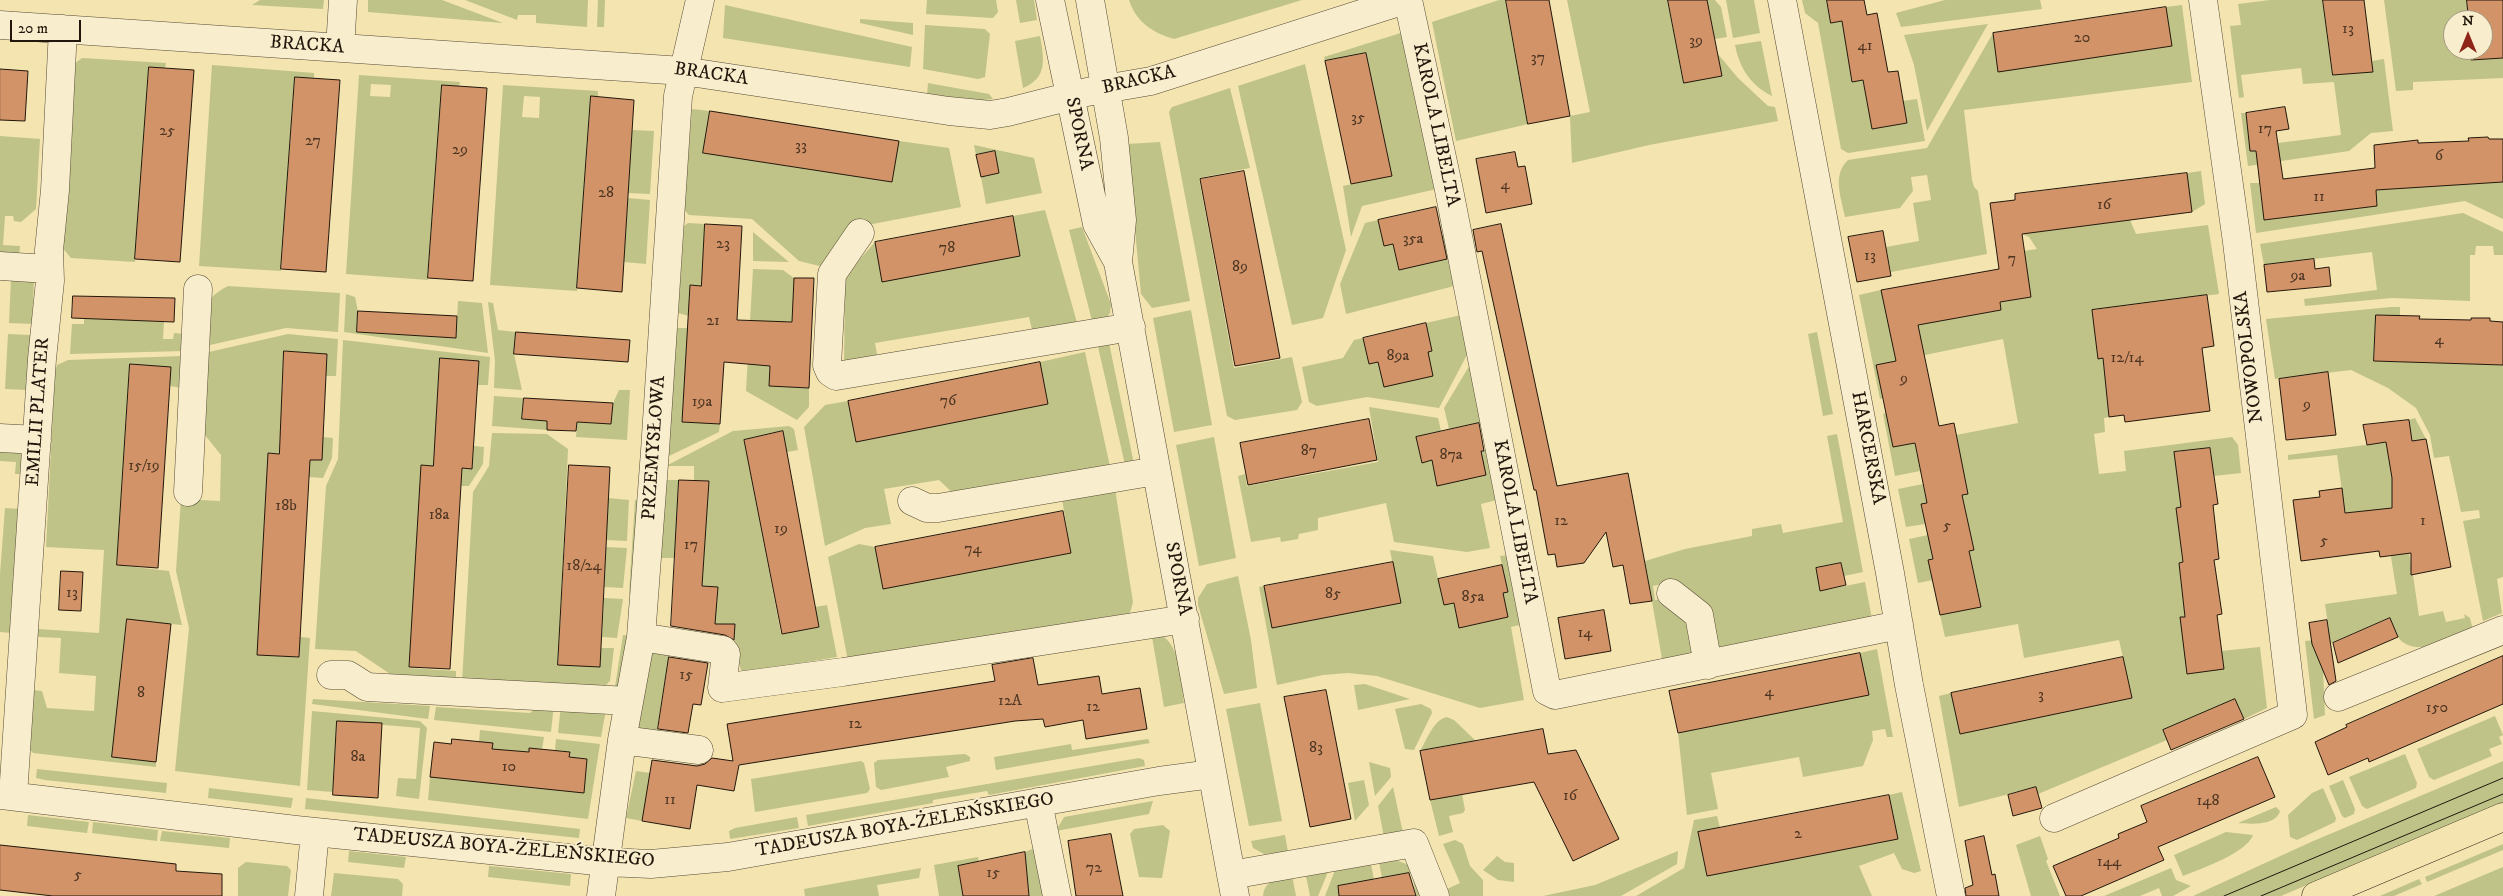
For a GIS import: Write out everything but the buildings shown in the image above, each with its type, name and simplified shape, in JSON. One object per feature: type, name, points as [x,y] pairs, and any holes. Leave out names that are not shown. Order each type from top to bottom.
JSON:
[{"type":"main road","points":[[2316,896],[2503,817]]},
{"type":"street","points":[[340,48],[344,0]]},
{"type":"street","name":"PRZEMYSŁOWA","points":[[601,896],[608,830],[641,637],[678,96],[700,0]]},
{"type":"street","name":"SPORNA","points":[[1050,0],[1097,224],[1118,262]]},
{"type":"street","name":"SPORNA","points":[[1090,0],[1114,138],[1122,220],[1118,262],[1233,885]]},
{"type":"street","name":"BRACKA","points":[[0,26],[683,71],[979,114],[1020,110],[1070,96],[1165,77],[1406,0]]},
{"type":"street","name":"KAROLA LIBELTA","points":[[1406,0],[1449,190],[1547,691],[1556,695],[1899,625]]},
{"type":"street","name":"HARCERSKA","points":[[1782,0],[1899,625],[1952,896]]},
{"type":"street","name":"NOWOPOLSKA","points":[[2054,818],[2293,715],[2238,252],[2203,0]]},
{"type":"street","name":"EMILII PLATER","points":[[7,795],[50,281],[48,269],[63,29]]},
{"type":"street","points":[[860,233],[832,274],[827,365],[830,372],[836,376],[1131,327]]},
{"type":"street","points":[[0,266],[48,269]]},
{"type":"street","points":[[188,492],[198,289]]},
{"type":"street","points":[[0,438],[37,440]]},
{"type":"street","points":[[912,501],[927,508],[938,508],[1156,471]]},
{"type":"street","points":[[1671,593],[1700,615],[1708,665]]},
{"type":"street","points":[[641,637],[723,650],[726,654],[722,688],[844,672],[1185,620]]},
{"type":"street","points":[[2338,697],[2503,630]]},
{"type":"street","points":[[331,675],[348,675],[367,687],[629,701]]},
{"type":"street","points":[[622,740],[699,750]]},
{"type":"street","name":"TADEUSZA BOYA-ŻELEŃSKIEGO","points":[[7,795],[316,832],[606,862],[651,864],[728,857],[1159,780],[1212,774]]},
{"type":"street","points":[[1038,802],[1057,896]]},
{"type":"street","points":[[309,896],[316,832]]},
{"type":"street","points":[[1233,885],[1414,842],[1435,896]]},
{"type":"green space","points":[[260,0],[324,0],[323,9],[252,5]]},
{"type":"green space","points":[[368,0],[442,0],[503,23],[368,12]]},
{"type":"green space","points":[[465,0],[588,0],[587,27],[536,23],[536,15],[518,15],[517,20]]},
{"type":"green space","points":[[598,0],[605,0],[604,27],[597,27]]},
{"type":"green space","points":[[927,0],[996,0],[998,12],[993,18],[926,14]]},
{"type":"green space","points":[[1016,0],[1034,0],[1037,20],[1020,23]]},
{"type":"green space","points":[[1129,0],[1302,0],[1174,39],[1146,26],[1136,15]]},
{"type":"green space","points":[[1499,0],[1511,0],[1506,1],[1528,124],[1456,141],[1432,22]]},
{"type":"green space","points":[[1567,0],[1668,0],[1684,83],[1717,53],[1738,78],[1768,106],[1775,107],[1778,121],[1649,145],[1572,163],[1570,116],[1590,112]]},
{"type":"green space","points":[[1707,0],[1715,0],[1721,7],[1727,37],[1715,39]]},
{"type":"green space","points":[[1726,0],[1754,0],[1760,33],[1733,38]]},
{"type":"green space","points":[[1802,0],[1827,0],[1831,23],[1842,21],[1852,82],[1863,80],[1872,129],[1907,123],[1903,101],[1917,99],[1925,141],[1848,153],[1841,149],[1818,23],[1805,13]]},
{"type":"green space","points":[[1945,0],[2040,0],[2042,9],[1901,27],[1896,13]]},
{"type":"green space","points":[[2270,0],[2323,0],[2333,74],[2373,72],[2372,61],[2384,59],[2393,131],[2371,133],[2349,151],[2248,166],[2241,113],[2246,113],[2251,151],[2279,148],[2278,143],[2341,135],[2334,82],[2303,84],[2301,68],[2241,75],[2244,97],[2239,98],[2230,26],[2241,25],[2238,4]]},
{"type":"green space","points":[[2384,0],[2467,0],[2468,10],[2443,10],[2443,60],[2493,60],[2503,58],[2503,78],[2413,82],[2413,90],[2396,91]]},
{"type":"green space","points":[[725,5],[912,47],[910,67],[723,38]]},
{"type":"green space","points":[[2182,5],[2192,82],[1964,110],[1972,180],[1974,187],[1978,191],[1987,254],[1891,272],[1886,247],[1919,241],[1913,203],[1931,200],[1927,175],[1911,177],[1913,191],[1900,208],[1845,217],[1839,187],[1840,172],[1843,166],[1848,160],[1927,148],[1993,33],[1998,71],[2172,46],[2166,7]]},
{"type":"green space","points":[[860,19],[913,23],[913,35],[860,23]]},
{"type":"green space","points":[[1988,24],[1927,131],[1914,65],[1904,35]]},
{"type":"green space","points":[[925,25],[985,29],[990,34],[985,77],[978,79],[923,69]]},
{"type":"green space","points":[[1407,31],[1441,188],[1362,206],[1351,237],[1343,186],[1392,175],[1366,53],[1325,61],[1324,57]]},
{"type":"green space","points":[[1040,36],[1043,59],[1040,73],[1037,79],[1023,88],[1015,41]]},
{"type":"green space","points":[[1761,41],[1772,96],[1758,87],[1747,75],[1735,45]]},
{"type":"green space","points":[[82,58],[166,63],[165,68],[149,67],[135,262],[71,258],[61,246],[74,64]]},
{"type":"green space","points":[[1305,64],[1346,250],[1323,318],[1292,325],[1238,86]]},
{"type":"green space","points":[[212,65],[314,73],[314,78],[295,77],[281,271],[199,266]]},
{"type":"green space","points":[[359,75],[460,82],[459,86],[442,85],[428,280],[346,274]],"holes":[[[371,84],[391,85],[390,97],[370,96]]]},
{"type":"green space","points":[[928,83],[989,94],[993,99],[975,101],[927,95]]},
{"type":"green space","points":[[503,85],[598,91],[598,97],[591,96],[577,291],[490,285]],"holes":[[[524,96],[540,97],[539,118],[522,117]]]},
{"type":"green space","points":[[1230,88],[1250,168],[1199,178],[1234,368],[1292,357],[1302,402],[1297,410],[1235,420],[1227,416],[1169,112],[1172,107]]},
{"type":"green space","points":[[692,109],[710,111],[704,153],[892,182],[899,141],[949,148],[961,207],[857,227],[832,269],[799,261],[752,219],[689,215],[684,210]]},
{"type":"green space","points":[[632,130],[654,131],[650,194],[628,193]]},
{"type":"green space","points":[[0,136],[40,139],[36,209],[21,222],[14,221],[13,216],[5,216],[3,245],[20,246],[19,256],[0,255]]},
{"type":"green space","points":[[1160,142],[1190,301],[1152,308],[1141,294],[1127,144]]},
{"type":"green space","points":[[974,145],[1034,158],[1042,193],[986,204],[981,177],[999,173],[995,151],[976,155]]},
{"type":"green space","points":[[2201,171],[2205,204],[2192,212],[2187,173]]},
{"type":"green space","points":[[2503,182],[2503,219],[2465,201],[2256,233],[2250,183],[2259,183],[2264,220],[2377,206],[2376,190]]},
{"type":"green space","points":[[628,198],[650,200],[646,264],[624,262]]},
{"type":"green space","points":[[1045,210],[1078,326],[1033,334],[1029,317],[875,343],[878,360],[844,366],[845,276],[875,242],[882,281],[1020,256],[1013,216]]},
{"type":"green space","points":[[2463,213],[2503,232],[2503,255],[2494,255],[2493,246],[2476,246],[2475,255],[2470,255],[2470,301],[2392,298],[2305,306],[2304,299],[2377,290],[2372,252],[2264,265],[2260,244]]},
{"type":"green space","points":[[1378,220],[1384,246],[1393,244],[1399,270],[1447,258],[1442,235],[1447,234],[1458,285],[1346,314],[1340,284],[1365,223]]},
{"type":"green space","points":[[2130,220],[2136,234],[2208,225],[2219,294],[2092,310],[2098,358],[2103,358],[2109,417],[2104,418],[2105,432],[2094,434],[2099,474],[2126,471],[2124,451],[2232,437],[2238,445],[2241,473],[2214,476],[2210,448],[2174,452],[2181,507],[2176,508],[2183,562],[2179,563],[2185,617],[2187,674],[2223,669],[2221,651],[2260,647],[2267,708],[2244,719],[2235,700],[2163,730],[2167,740],[2038,794],[2036,787],[1959,807],[1939,696],[1951,693],[1960,734],[2132,698],[2119,640],[2024,658],[2018,624],[1945,637],[1940,615],[1981,606],[1969,551],[1974,550],[1962,495],[1967,494],[1956,435],[2018,423],[2003,339],[1876,365],[1883,398],[1880,399],[1859,295],[1881,290],[1890,330],[2001,310],[2000,302],[2031,297],[2024,251],[2037,249],[2029,237],[2022,234]]},
{"type":"green space","points":[[688,223],[705,224],[701,286],[690,285],[689,316],[678,313],[684,226]]},
{"type":"green space","points":[[1082,227],[1111,304],[1110,313],[1105,321],[1093,325],[1069,230]]},
{"type":"green space","points":[[753,232],[789,262],[753,261]]},
{"type":"green space","points":[[753,269],[783,270],[794,278],[792,322],[772,321],[769,386],[809,388],[809,407],[797,420],[746,391]]},
{"type":"green space","points":[[11,279],[34,280],[32,324],[9,323]]},
{"type":"green space","points":[[228,286],[340,293],[338,332],[286,328],[201,347],[203,318],[207,304],[218,292]]},
{"type":"green space","points":[[346,294],[355,297],[358,311],[357,332],[456,338],[458,301],[482,303],[488,353],[344,332]]},
{"type":"green space","points":[[488,302],[493,303],[498,330],[516,332],[514,354],[522,390],[494,388],[495,361]]},
{"type":"green space","points":[[2400,307],[2400,318],[2376,317],[2374,361],[2503,365],[2503,577],[2497,579],[2502,613],[2483,621],[2463,521],[2480,518],[2479,510],[2461,512],[2449,456],[2434,458],[2430,435],[2416,408],[2388,388],[2351,370],[2275,379],[2266,319]]},
{"type":"green space","points":[[1191,310],[1212,425],[1174,432],[1153,318]]},
{"type":"green space","points":[[1461,315],[1469,351],[1439,408],[1367,397],[1317,406],[1309,402],[1302,367],[1343,358],[1354,340],[1363,338],[1369,364],[1432,351],[1426,323]]},
{"type":"green space","points":[[84,318],[164,322],[163,339],[173,339],[174,333],[185,334],[184,351],[70,354],[72,324],[84,324]]},
{"type":"green space","points":[[676,328],[688,328],[720,424],[719,432],[667,457]]},
{"type":"green space","points":[[1817,332],[1833,414],[1823,416],[1808,334]]},
{"type":"green space","points":[[8,334],[31,335],[28,390],[5,389]]},
{"type":"green space","points":[[288,334],[338,339],[336,376],[326,376],[327,354],[284,351],[279,454],[268,453],[257,655],[299,657],[300,637],[310,638],[300,786],[175,771],[189,628],[176,571],[181,499],[220,501],[221,455],[196,424],[200,354]]},
{"type":"green space","points":[[1096,338],[1108,338],[1134,464],[1126,469]]},
{"type":"green space","points":[[343,340],[490,357],[488,385],[477,385],[479,361],[440,359],[433,466],[421,465],[409,668],[456,671],[456,682],[396,678],[356,651],[315,649],[326,486],[338,459]]},
{"type":"green space","points":[[1085,352],[1111,471],[958,498],[939,480],[884,489],[891,524],[865,528],[825,546],[804,427],[825,405],[848,401],[856,442],[1048,404],[1040,362]]},
{"type":"green space","points":[[183,356],[182,388],[170,386],[171,367],[130,365],[117,565],[169,571],[182,625],[127,620],[113,757],[156,762],[156,767],[33,753],[29,748],[32,690],[42,691],[47,708],[94,711],[96,676],[59,673],[61,638],[38,637],[38,629],[99,633],[104,550],[46,547],[55,371],[57,365],[68,360]]},
{"type":"green space","points":[[1471,363],[1484,422],[1449,429],[1444,408]]},
{"type":"green space","points":[[619,390],[630,390],[627,440],[576,437],[577,422],[611,424],[613,403]]},
{"type":"green space","points":[[494,396],[524,398],[522,419],[547,421],[547,430],[492,426]]},
{"type":"green space","points":[[1369,407],[1438,418],[1441,431],[1416,437],[1422,462],[1432,460],[1437,485],[1481,451],[1486,450],[1497,500],[1481,504],[1490,548],[1467,552],[1394,542],[1386,503],[1318,518],[1318,530],[1299,534],[1298,539],[1281,542],[1280,537],[1251,542],[1238,476],[1245,474],[1247,486],[1378,462]]},
{"type":"green space","points":[[1886,413],[1893,447],[1915,443],[1920,471],[1895,476],[1883,414]]},
{"type":"green space","points":[[2415,418],[2426,439],[2386,446],[2388,446],[2388,458],[2390,460],[2407,553],[2409,553],[2419,616],[2443,611],[2446,622],[2465,618],[2464,614],[2470,618],[2473,630],[2445,642],[2423,647],[2413,647],[2404,643],[2397,636],[2389,618],[2315,650],[2323,669],[2325,715],[2314,719],[2305,641],[2324,639],[2323,632],[2329,631],[2325,604],[2397,594],[2385,520],[2363,523],[2361,511],[2345,513],[2337,455],[2288,460],[2288,455],[2411,439],[2409,420]]},
{"type":"green space","points":[[789,426],[794,429],[798,450],[787,452],[783,431],[744,440],[781,634],[819,627],[815,607],[827,605],[837,657],[742,673],[734,647],[735,624],[721,624],[719,633],[701,631],[701,601],[717,603],[718,588],[702,586],[709,481],[694,480],[694,466],[666,466],[733,431]]},
{"type":"green space","points":[[492,433],[547,434],[568,449],[558,665],[600,667],[601,648],[614,648],[610,681],[603,688],[462,682],[473,492],[489,466]]},
{"type":"green space","points":[[1837,434],[1863,572],[1844,576],[1841,563],[1816,568],[1820,591],[1865,582],[1872,619],[1714,648],[1663,584],[1653,586],[1655,600],[1666,599],[1689,621],[1694,653],[1662,659],[1645,561],[1685,549],[1752,536],[1752,529],[1781,524],[1783,533],[1843,522],[1827,436]]},
{"type":"green space","points":[[323,437],[333,438],[332,458],[323,478],[309,477],[310,460]]},
{"type":"green space","points":[[1214,437],[1236,558],[1199,566],[1176,445]]},
{"type":"green space","points":[[0,446],[12,447],[23,456],[23,474],[15,474],[16,462],[0,461]]},
{"type":"green space","points":[[474,446],[484,447],[483,464],[469,486],[461,486],[462,468],[472,468]]},
{"type":"green space","points":[[666,480],[679,480],[676,558],[661,558]]},
{"type":"green space","points":[[1923,484],[1927,503],[1921,505],[1925,524],[1906,527],[1898,489]]},
{"type":"green space","points":[[1115,489],[1133,602],[1130,613],[848,661],[828,557],[859,544],[875,547],[883,589],[1071,553],[1062,499]]},
{"type":"green space","points":[[608,498],[629,500],[627,541],[606,540]]},
{"type":"green space","points":[[635,500],[644,502],[639,595],[629,594]]},
{"type":"green space","points":[[5,508],[20,509],[12,633],[0,632],[0,574]]},
{"type":"green space","points":[[1928,535],[1933,559],[1933,580],[1918,583],[1909,539]]},
{"type":"green space","points":[[606,547],[627,548],[623,588],[604,587]]},
{"type":"green space","points":[[1390,550],[1433,556],[1444,605],[1454,603],[1460,628],[1508,617],[1503,593],[1508,592],[1500,556],[1510,555],[1524,624],[1511,627],[1524,700],[1480,708],[1377,676],[1348,673],[1323,675],[1277,685],[1259,587],[1264,586],[1272,628],[1400,603]]},
{"type":"green space","points":[[1238,576],[1251,640],[1257,688],[1224,694],[1198,605],[1198,598],[1207,584]]},
{"type":"green space","points":[[604,598],[623,599],[617,638],[602,637]]},
{"type":"green space","points":[[1151,631],[1161,635],[1174,650],[1178,660],[1184,703],[1164,707]]},
{"type":"green space","points":[[623,635],[634,637],[619,686],[615,687]]},
{"type":"green space","points":[[650,644],[671,646],[656,738],[634,737]]},
{"type":"green space","points":[[1877,649],[1893,737],[1887,737],[1885,729],[1872,731],[1873,740],[1863,766],[1803,777],[1799,757],[1711,773],[1718,809],[1687,815],[1678,733],[1868,695],[1860,653]]},
{"type":"green space","points":[[1365,684],[1410,699],[1358,710],[1354,685]]},
{"type":"green space","points":[[313,699],[430,706],[428,719],[312,704]]},
{"type":"green space","points":[[542,703],[554,704],[551,732],[434,720],[436,707],[530,713]]},
{"type":"green space","points":[[1260,703],[1282,821],[1249,826],[1226,709]]},
{"type":"green space","points":[[561,704],[606,710],[601,737],[558,733]]},
{"type":"green space","points":[[1421,704],[1431,709],[1432,713],[1414,750],[1405,749],[1395,709]]},
{"type":"green space","points":[[312,711],[420,721],[427,728],[419,799],[396,796],[398,778],[416,779],[420,728],[337,721],[333,792],[307,790]]},
{"type":"green space","points":[[2495,716],[2503,735],[2499,737],[2502,744],[2489,749],[2492,756],[2434,780],[2429,777],[2417,749]]},
{"type":"green space","points":[[1447,717],[1454,720],[1476,741],[1420,751],[1434,726]]},
{"type":"green space","points":[[480,730],[544,737],[542,749],[529,748],[529,752],[492,749],[492,743],[479,742]]},
{"type":"green space","points":[[556,739],[600,744],[588,819],[428,800],[430,777],[584,792],[587,759],[569,757],[570,752],[555,750]]},
{"type":"green space","points":[[1148,739],[1150,743],[996,770],[994,757],[1071,744],[1072,750]]},
{"type":"green space","points":[[965,754],[970,757],[970,761],[946,767],[949,777],[881,790],[876,787],[874,763],[878,760]]},
{"type":"green space","points":[[2405,754],[2417,783],[2416,788],[2367,809],[2362,806],[2349,777]]},
{"type":"green space","points":[[1139,758],[1144,760],[1145,766],[989,795],[987,791],[933,800],[933,803],[808,826],[806,815]]},
{"type":"green space","points":[[861,761],[864,763],[870,789],[867,793],[755,812],[751,779]]},
{"type":"green space","points":[[2503,761],[2503,802],[2281,896],[2193,896],[2311,842]]},
{"type":"green space","points":[[1369,762],[1390,768],[1391,777],[1375,796]]},
{"type":"green space","points":[[37,769],[167,783],[166,793],[45,780],[36,778]]},
{"type":"green space","points":[[636,771],[650,773],[642,821],[626,818]]},
{"type":"green space","points":[[1364,780],[1369,805],[1355,821],[1348,783]]},
{"type":"green space","points":[[2343,780],[2355,809],[2354,814],[2345,818],[2342,816],[2329,786]]},
{"type":"green space","points":[[1393,787],[1403,833],[1384,837],[1378,806]]},
{"type":"green space","points":[[209,788],[293,798],[291,808],[208,798]]},
{"type":"green space","points":[[2323,788],[2336,818],[2335,822],[2297,840],[2290,837],[2288,815],[2312,793]]},
{"type":"green space","points":[[1902,792],[1921,871],[1914,873],[1902,869],[1894,853],[1859,866],[1872,896],[1636,896],[1684,868],[1694,820],[1717,816],[1720,828],[1699,832],[1707,876],[1897,839],[1889,795]]},
{"type":"green space","points":[[1462,794],[1465,810],[1463,813],[1449,816],[1453,832],[1439,836],[1430,800]]},
{"type":"green space","points":[[306,798],[580,829],[579,838],[305,809]]},
{"type":"green space","points":[[1153,801],[1149,814],[1056,831],[1064,817]]},
{"type":"green space","points":[[2276,807],[2280,811],[2278,816],[2268,822],[2256,824],[2238,823]]},
{"type":"green space","points":[[28,815],[89,822],[87,833],[27,826]]},
{"type":"green space","points":[[797,817],[799,828],[730,839],[729,831],[735,828]]},
{"type":"green space","points":[[93,822],[158,830],[157,841],[92,833]]},
{"type":"green space","points":[[1163,825],[1170,831],[1162,878],[1139,877],[1130,834],[1134,829]]},
{"type":"green space","points":[[162,831],[230,838],[229,848],[160,841]]},
{"type":"green space","points":[[2226,832],[2253,835],[2249,842],[2233,854],[2183,876],[2174,855]]},
{"type":"green space","points":[[1285,835],[1288,852],[1264,854],[1253,848],[1251,841]]},
{"type":"green space","points":[[2040,836],[2048,859],[2046,861],[2060,896],[2031,896],[2016,845]]},
{"type":"green space","points":[[1455,840],[1463,844],[1470,866],[1483,880],[1483,896],[1450,896],[1447,889],[1460,883],[1443,844]]},
{"type":"green space","points":[[2503,844],[2503,850],[2427,882],[2425,877]]},
{"type":"green space","points":[[1037,847],[1045,896],[1029,896],[1025,852]]},
{"type":"green space","points":[[349,851],[406,857],[404,868],[348,862]]},
{"type":"green space","points":[[1678,851],[1677,864],[1621,896],[1543,896],[1595,885]]},
{"type":"green space","points":[[1497,856],[1505,862],[1514,863],[1514,882],[1498,880],[1483,870]]},
{"type":"green space","points":[[978,857],[979,863],[958,867],[963,896],[939,896],[934,865]]},
{"type":"green space","points":[[1399,861],[1414,871],[1424,896],[1416,896],[1412,873],[1382,878],[1379,862]]},
{"type":"green space","points":[[246,862],[287,866],[291,870],[288,896],[238,896],[238,868]]},
{"type":"green space","points":[[1371,864],[1374,880],[1341,896],[1325,896],[1335,870]]},
{"type":"green space","points":[[489,866],[571,874],[570,886],[488,877]]},
{"type":"green space","points":[[2503,867],[2503,896],[2434,896]]},
{"type":"green space","points":[[921,868],[919,878],[877,885],[879,896],[805,896],[804,889]]},
{"type":"green space","points":[[2171,868],[2176,880],[2191,886],[2173,896],[2162,896],[2159,888],[2140,896],[2104,896]]},
{"type":"green space","points":[[1328,872],[1318,896],[1310,896],[1306,876]]},
{"type":"green space","points":[[334,873],[398,879],[403,884],[402,896],[331,896]]},
{"type":"green space","points":[[1292,875],[1296,896],[1263,896],[1264,890],[1269,883]]},
{"type":"green space","points":[[2419,879],[2422,884],[2394,896],[2380,896]]},
{"type":"tram line","points":[[2224,896],[2503,778]]},
{"type":"tram line","points":[[2261,896],[2503,794]]}]
